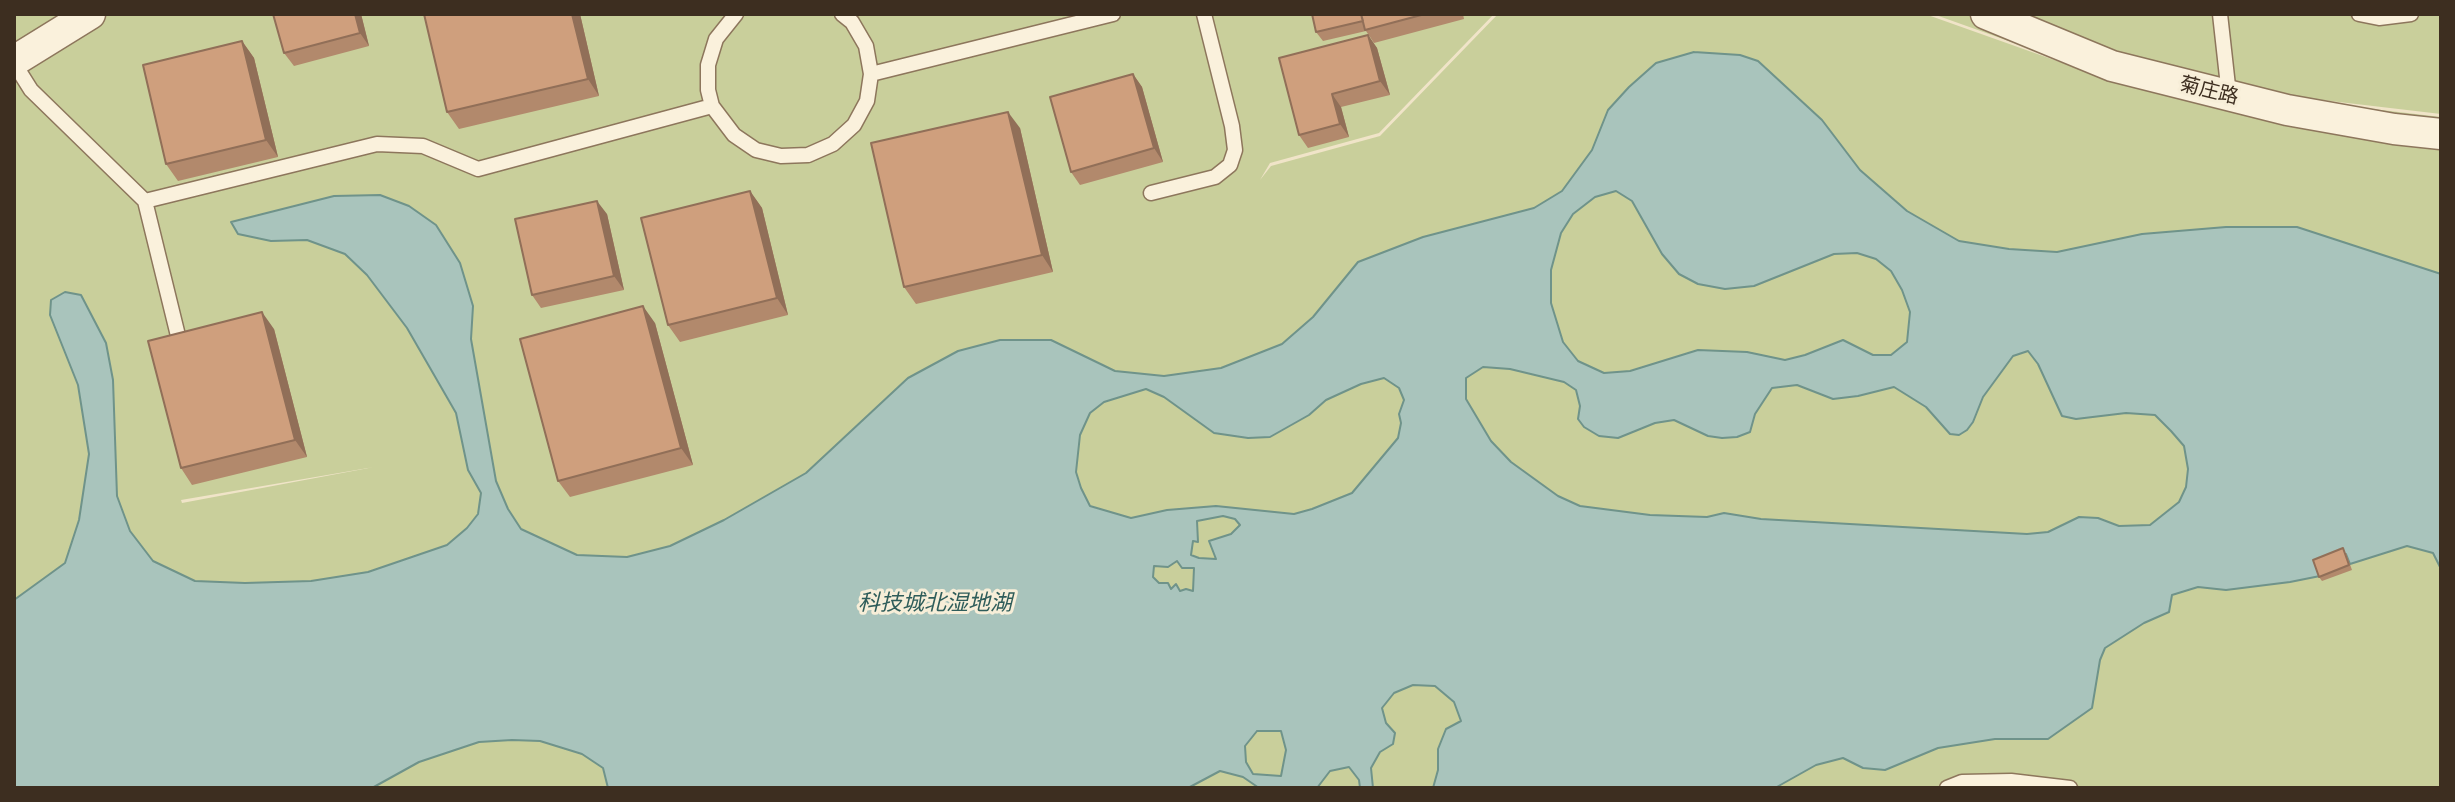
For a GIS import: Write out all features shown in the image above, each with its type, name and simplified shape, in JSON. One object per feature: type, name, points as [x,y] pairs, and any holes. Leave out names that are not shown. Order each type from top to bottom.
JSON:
[{"type":"street","points":[[14,62],[90,14]]},
{"type":"street","name":"菊庄路","points":[[1986,14],[2112,66],[2302,113],[2441,134]]},
{"type":"lane","points":[[736,14],[716,39],[708,65],[708,90],[712,106],[734,135],[756,150],[781,156],[808,155],[833,144],[854,125],[867,101],[871,74],[866,46],[852,22],[842,14]]},
{"type":"lane","points":[[871,74],[1113,14]]},
{"type":"lane","points":[[1151,193],[1215,177],[1230,165],[1235,150],[1232,126],[1204,14]]},
{"type":"lane","points":[[2220,14],[2229,96]]},
{"type":"lane","points":[[2359,14],[2379,18],[2411,14]]},
{"type":"lane","points":[[14,62],[31,90],[145,201],[182,352]]},
{"type":"lane","points":[[145,201],[377,144],[423,146],[478,169],[712,106]]},
{"type":"lane","points":[[1947,788],[1962,782],[2011,781],[2070,788]]},
{"type":"green space","points":[[14,14],[1494,14],[1379,133],[1270,163],[1260,180],[1271,166],[1380,136],[1498,14],[1925,14],[2102,77],[2441,117],[2441,788],[14,788]],"holes":[[[374,467],[182,503],[181,500]]]},
{"type":"green space","points":[[1933,14],[2441,14],[2441,114],[2101,74]]},
{"type":"water","name":"科技城北湿地湖","points":[[1694,52],[1740,55],[1758,61],[1822,120],[1860,170],[1907,211],[1959,241],[2057,252],[2142,234],[2226,227],[2297,227],[2441,274],[2441,569],[2433,553],[2407,546],[2350,564],[2346,554],[2320,576],[2226,590],[2198,587],[2172,595],[2169,612],[2144,623],[2105,648],[2092,708],[2048,739],[1995,739],[1938,748],[1885,770],[1863,768],[1843,758],[1816,765],[1775,788],[1433,788],[1438,770],[1438,749],[1446,729],[1461,721],[1454,702],[1435,686],[1413,685],[1394,693],[1382,708],[1386,723],[1395,733],[1393,744],[1380,752],[1371,768],[1373,788],[1360,788],[1359,780],[1349,767],[1330,771],[1317,788],[1259,788],[1243,777],[1220,771],[1188,788],[608,788],[603,768],[582,754],[540,741],[512,740],[479,742],[419,762],[372,788],[14,788],[14,600],[65,563],[79,520],[89,454],[78,385],[50,315],[51,300],[65,292],[81,295],[106,343],[113,380],[117,496],[130,531],[153,561],[195,581],[311,581],[368,572],[447,545],[478,514],[481,493],[468,470],[456,413],[407,328],[367,275],[345,254],[307,240],[271,241],[238,234],[231,222],[334,196],[380,195],[409,206],[436,225],[460,263],[473,306],[471,339],[496,481],[508,509],[521,529],[577,555],[627,557],[670,546],[724,520],[806,473],[908,378],[958,351],[1000,340],[1051,340],[1115,371],[1164,376],[1221,368],[1282,344],[1313,317],[1358,262],[1423,237],[1534,208],[1562,191],[1592,150],[1608,110],[1656,63]],"holes":[[[1616,191],[1632,201],[1662,254],[1679,274],[1698,284],[1725,289],[1754,286],[1834,254],[1857,253],[1876,259],[1891,271],[1902,290],[1910,312],[1907,342],[1891,355],[1873,355],[1843,340],[1785,360],[1747,352],[1698,350],[1630,371],[1604,373],[1578,361],[1563,342],[1551,303],[1551,270],[1561,233],[1573,214],[1595,197]],[[2028,351],[2038,364],[2062,416],[2076,419],[2126,413],[2155,415],[2184,446],[2188,469],[2186,487],[2179,502],[2150,525],[2119,526],[2098,518],[2079,517],[2048,532],[2027,534],[1761,519],[1724,513],[1707,517],[1650,515],[1580,506],[1558,496],[1511,462],[1491,441],[1466,399],[1466,378],[1483,367],[1510,369],[1564,382],[1576,390],[1580,406],[1578,419],[1584,427],[1599,436],[1618,438],[1655,423],[1674,420],[1708,436],[1737,437],[1750,432],[1755,414],[1772,388],[1797,385],[1833,399],[1894,387],[1926,407],[1950,434],[1959,435],[1973,422],[1983,397],[2013,356]],[[1384,378],[1399,388],[1404,400],[1399,414],[1398,438],[1352,493],[1312,509],[1294,514],[1216,506],[1167,510],[1131,518],[1090,506],[1081,488],[1076,472],[1080,435],[1090,413],[1104,402],[1146,389],[1164,397],[1214,433],[1248,438],[1270,437],[1309,415],[1326,400],[1361,384]],[[1223,516],[1235,519],[1240,525],[1231,534],[1209,541],[1216,559],[1199,558],[1191,555],[1193,541],[1198,542],[1197,521]],[[1177,561],[1182,568],[1194,568],[1193,591],[1180,591],[1176,584],[1171,589],[1168,583],[1159,583],[1153,577],[1154,566],[1168,567]],[[1257,731],[1281,731],[1286,750],[1281,776],[1253,774],[1246,762],[1245,746]]]},
{"type":"building","points":[[273,14],[355,14],[360,33],[284,53]]},
{"type":"building","points":[[424,14],[572,14],[588,79],[447,112]]},
{"type":"building","points":[[1312,14],[1361,14],[1363,21],[1316,32]]},
{"type":"building","points":[[1361,14],[1425,14],[1365,30]]},
{"type":"building","points":[[1368,35],[1380,81],[1332,94],[1340,124],[1299,135],[1279,58]]},
{"type":"building","points":[[242,41],[266,140],[166,164],[143,65]]},
{"type":"building","points":[[1133,74],[1154,148],[1071,172],[1050,97]]},
{"type":"building","points":[[1008,112],[1042,255],[904,287],[871,143]]},
{"type":"building","points":[[750,191],[777,298],[668,325],[641,218]]},
{"type":"building","points":[[597,201],[614,276],[532,295],[515,219]]},
{"type":"building","points":[[643,306],[681,448],[558,481],[520,339]]},
{"type":"building","points":[[262,312],[295,440],[181,468],[148,341]]},
{"type":"building","points":[[2343,548],[2349,565],[2319,577],[2313,560]]}]
